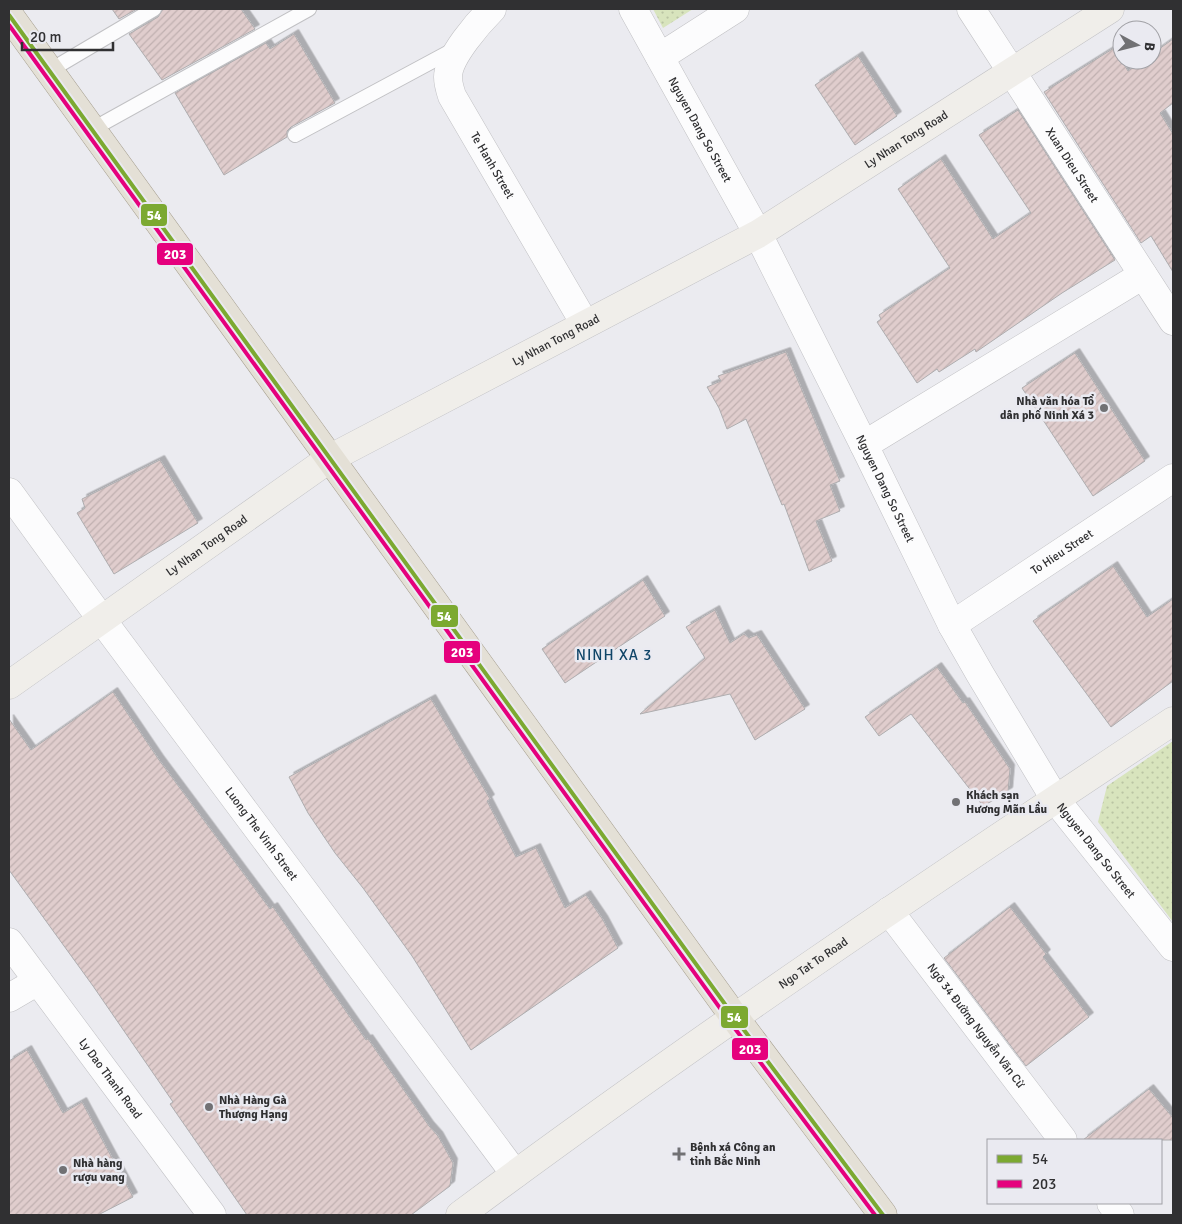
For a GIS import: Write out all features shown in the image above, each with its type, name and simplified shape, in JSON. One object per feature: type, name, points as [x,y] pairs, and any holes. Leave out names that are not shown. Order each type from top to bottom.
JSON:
[{"type":"main road","points":[[9,15],[735,1018],[883,1215]]},
{"type":"street","name":"Te Hanh Street","points":[[492,9],[472,31],[450,66],[448,76],[452,96],[585,324]]},
{"type":"street","name":"Nguyen Dang So Street","points":[[633,9],[758,234],[952,625],[980,674],[1055,799],[1173,947]]},
{"type":"street","points":[[660,57],[734,9]]},
{"type":"street","name":"Xuan Dieu Street","points":[[971,9],[1173,320]]},
{"type":"street","name":"Ly Nhan Tong Road","points":[[9,685],[329,459],[758,234],[1110,9]]},
{"type":"street","points":[[864,445],[1143,274]]},
{"type":"street","name":"To Hieu Street","points":[[952,625],[1173,478]]},
{"type":"street","name":"Luong The Vinh Street","points":[[9,492],[102,620],[515,1174]]},
{"type":"street","name":"Ngo Tat To Road","points":[[460,1215],[735,1018],[889,911],[1173,721]]},
{"type":"street","name":"Ngõ 34 Đường Nguyễn Văn Cừ","points":[[889,911],[1062,1139]]},
{"type":"street","name":"Ly Dao Thanh Road","points":[[9,942],[212,1215]]},
{"type":"street","points":[[9,998],[38,981]]},
{"type":"street","points":[[1112,1204],[1120,1215]]},
{"type":"lane","points":[[49,71],[154,9]]},
{"type":"lane","points":[[91,130],[309,9]]},
{"type":"lane","points":[[295,135],[462,46]]},
{"type":"green space","points":[[653,9],[693,9],[663,28]]},
{"type":"green space","points":[[1173,741],[1173,922],[1098,822],[1107,786]]},
{"type":"building","points":[[112,9],[137,9],[119,19]]},
{"type":"building","points":[[163,9],[241,9],[255,29],[162,80],[129,34],[158,17]]},
{"type":"building","points":[[294,34],[335,103],[291,127],[287,131],[287,137],[224,175],[175,93],[266,43],[270,49]]},
{"type":"building","points":[[1173,39],[1173,103],[1160,113],[1173,134],[1173,272],[1151,236],[1141,243],[1044,92],[1112,49],[1112,70],[1162,70],[1162,47]]},
{"type":"building","points":[[858,56],[897,116],[855,145],[815,85]]},
{"type":"building","points":[[1018,110],[1115,260],[1062,293],[976,352],[975,349],[939,372],[937,369],[917,383],[877,322],[881,319],[879,315],[950,268],[898,189],[941,159],[993,239],[1031,213],[979,135]]},
{"type":"building","points":[[786,352],[840,481],[830,485],[840,511],[816,521],[832,561],[809,571],[784,504],[782,505],[746,419],[727,429],[719,408],[707,387],[721,381],[718,376]]},
{"type":"building","points":[[1075,353],[1145,461],[1093,496],[1022,388]]},
{"type":"building","points":[[160,460],[198,523],[114,574],[77,513],[85,508],[82,499]]},
{"type":"building","points":[[1113,566],[1147,617],[1173,599],[1173,681],[1111,727],[1033,621]]},
{"type":"building","points":[[643,580],[665,616],[565,683],[542,649]]},
{"type":"building","points":[[715,610],[730,643],[744,634],[749,638],[757,635],[805,709],[755,740],[730,694],[640,714],[705,658],[686,627]]},
{"type":"building","points":[[937,667],[963,703],[965,702],[1010,769],[1008,792],[983,806],[911,714],[879,736],[865,717]]},
{"type":"building","points":[[113,692],[159,760],[270,909],[273,907],[366,1040],[368,1039],[438,1136],[453,1163],[450,1186],[411,1215],[247,1215],[170,1104],[173,1102],[93,986],[9,870],[9,719],[31,750]]},
{"type":"building","points":[[431,699],[490,799],[487,801],[516,857],[536,848],[565,908],[586,895],[603,920],[618,948],[471,1050],[412,956],[335,853],[308,813],[289,777]]},
{"type":"building","points":[[1010,907],[1046,954],[1043,957],[1089,1017],[1026,1066],[944,958]]},
{"type":"building","name":"Nhà hàng rượu vang","points":[[27,1050],[63,1113],[82,1102],[133,1197],[98,1215],[9,1215],[9,1061]]},
{"type":"building","points":[[1149,1089],[1173,1118],[1173,1140],[1084,1139]]},
{"type":"transit line","name":"54","points":[[9,15],[735,1018],[883,1215]]},
{"type":"transit line","name":"203","points":[[9,25],[730,1022],[875,1215]]},
{"type":"place","name":"Nhà văn hóa Tổ dân phố Ninh Xá 3","points":[[1104,408]]},
{"type":"place","name":"Khách sạn Hương Mãn Lầu","points":[[956,802]]},
{"type":"place","name":"Nhà Hàng Gà Thượng Hạng","points":[[209,1107]]},
{"type":"place","name":"Bệnh xá Công an tỉnh Bắc Ninh","points":[[679,1154]]},
{"type":"place","name":"Nhà hàng rượu vang","points":[[63,1170]]},
{"type":"district","name":"NINH XA 3","points":[[614,655]]}]
